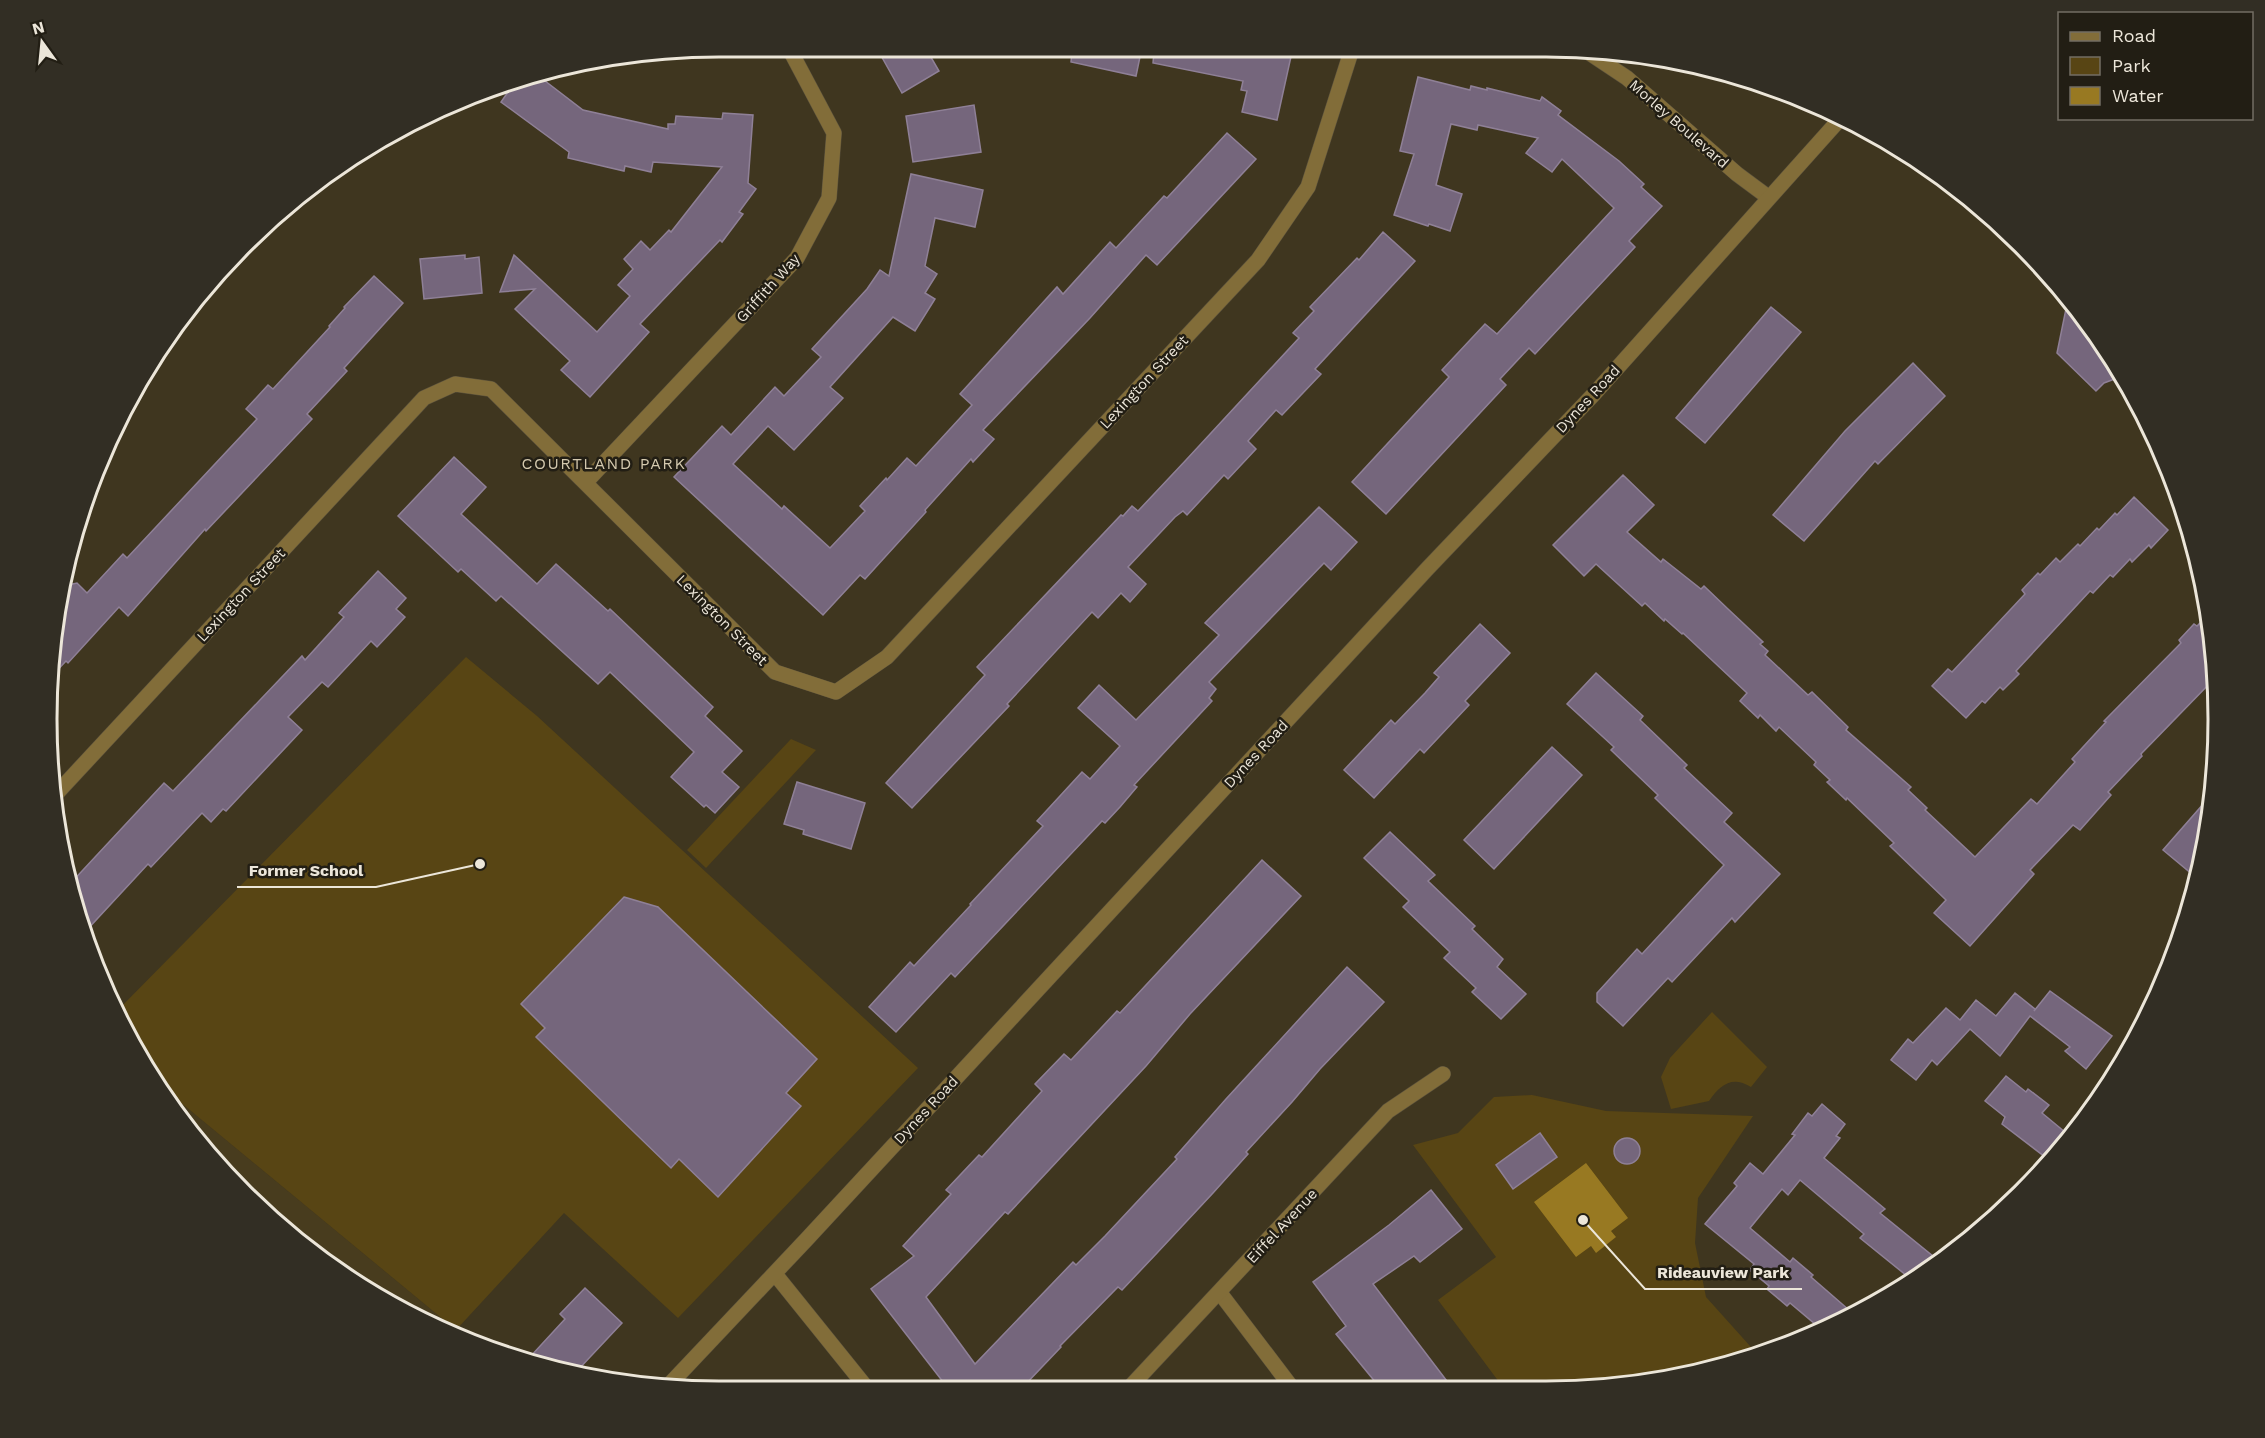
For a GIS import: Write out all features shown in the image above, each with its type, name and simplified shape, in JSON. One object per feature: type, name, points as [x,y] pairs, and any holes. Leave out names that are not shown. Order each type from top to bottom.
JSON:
[{"type":"street","name":"Griffith Way","points":[[586,482],[797,258],[829,198],[834,133],[794,57]]},
{"type":"street","name":"Lexington Street","points":[[61,789],[424,398],[455,384],[491,389],[775,672],[836,692],[887,657],[1258,260],[1308,187],[1349,57]]},
{"type":"street","name":"Morley Boulevard","points":[[1599,59],[1628,78],[1737,174],[1768,197]]},
{"type":"street","name":"Dynes Road","points":[[674,1380],[775,1274],[1436,559],[1594,394],[1836,124]]},
{"type":"street","name":"Eiffel Avenue","points":[[1136,1381],[1388,1111],[1443,1074]]},
{"type":"street","points":[[775,1274],[861,1381]]},
{"type":"street","points":[[1220,1293],[1287,1381]]},
{"type":"shaded area","points":[[179,1101],[447,1322],[388,1292],[351,1269],[283,1217],[221,1155]]},
{"type":"green space","points":[[466,657],[537,716],[918,1068],[678,1318],[564,1213],[458,1328],[447,1322],[179,1101],[146,1050],[122,1006]]},
{"type":"green space","points":[[791,739],[816,750],[706,868],[687,850]]},
{"type":"green space","points":[[1712,1012],[1767,1067],[1751,1087],[1732,1082],[1722,1086],[1709,1101],[1671,1109],[1661,1077],[1670,1058]]},
{"type":"green space","points":[[1532,1095],[1606,1111],[1753,1116],[1698,1198],[1695,1243],[1706,1297],[1752,1348],[1675,1368],[1632,1375],[1589,1380],[1498,1381],[1438,1300],[1496,1257],[1413,1145],[1458,1133],[1494,1097]]},
{"type":"water","points":[[1586,1163],[1628,1218],[1611,1231],[1616,1237],[1596,1253],[1591,1246],[1576,1257],[1534,1202]]},
{"type":"building","points":[[882,57],[931,57],[939,71],[902,93]]},
{"type":"building","points":[[1072,57],[1140,57],[1136,76],[1071,62]]},
{"type":"building","points":[[1154,57],[1291,57],[1277,120],[1242,112],[1247,91],[1241,90],[1243,81],[1153,63]]},
{"type":"building","points":[[1418,77],[1470,90],[1471,86],[1487,90],[1487,88],[1540,101],[1542,97],[1561,111],[1558,115],[1619,161],[1644,184],[1641,187],[1662,206],[1629,241],[1635,247],[1535,354],[1529,348],[1500,379],[1506,385],[1386,514],[1352,482],[1449,377],[1442,370],[1485,324],[1497,334],[1614,208],[1562,159],[1552,172],[1526,153],[1538,138],[1478,125],[1477,130],[1451,124],[1436,185],[1462,194],[1450,231],[1394,215],[1414,154],[1400,151]]},
{"type":"building","points":[[545,81],[583,110],[668,129],[668,124],[675,124],[676,116],[722,119],[723,113],[753,115],[748,183],[756,189],[739,212],[743,214],[722,242],[720,240],[640,324],[649,332],[590,397],[561,370],[570,361],[515,309],[535,289],[500,292],[514,255],[597,332],[630,296],[618,285],[633,269],[624,259],[641,241],[650,250],[669,230],[671,232],[722,167],[653,162],[651,172],[625,166],[624,171],[568,158],[569,152],[501,102],[508,91]]},
{"type":"building","points":[[974,105],[981,152],[913,162],[906,116]]},
{"type":"building","points":[[1227,133],[1256,159],[1157,265],[1146,255],[1090,318],[983,430],[994,439],[973,462],[971,459],[865,579],[860,575],[823,615],[674,477],[722,426],[731,435],[775,387],[784,396],[821,357],[812,349],[867,289],[880,270],[889,276],[911,174],[983,190],[975,227],[935,218],[925,266],[937,274],[925,293],[935,299],[915,331],[893,317],[830,387],[843,398],[794,450],[768,426],[733,464],[782,509],[784,506],[830,548],[865,511],[860,506],[886,478],[887,480],[907,458],[916,466],[972,405],[960,394],[1057,287],[1063,294],[1110,242],[1116,248],[1164,196],[1167,198]]},
{"type":"building","points":[[1383,232],[1415,261],[1315,369],[1321,374],[1282,415],[1276,410],[1248,441],[1256,449],[1228,479],[1224,475],[1187,515],[1183,511],[1175,517],[1128,567],[1146,584],[1130,602],[1121,593],[1098,618],[1092,612],[1007,704],[1009,706],[912,808],[886,783],[985,675],[977,667],[1121,515],[1123,516],[1132,506],[1138,511],[1186,460],[1299,338],[1293,333],[1314,311],[1310,307],[1357,258],[1359,260]]},
{"type":"building","points":[[465,255],[465,259],[479,257],[482,293],[424,299],[420,259]]},
{"type":"building","points":[[374,276],[403,303],[344,368],[347,371],[307,414],[312,419],[206,531],[205,529],[128,616],[119,607],[68,663],[66,661],[59,669],[71,584],[77,583],[87,593],[123,554],[127,558],[257,419],[246,409],[268,385],[273,389],[330,327],[344,307]]},
{"type":"building","points":[[1771,307],[1801,332],[1705,443],[1676,418]]},
{"type":"building","points":[[2066,310],[2114,379],[2104,383],[2096,391],[2057,353]]},
{"type":"building","points":[[1913,363],[1945,396],[1878,464],[1875,461],[1804,541],[1773,515],[1845,431]]},
{"type":"building","points":[[454,457],[486,487],[461,514],[537,584],[556,564],[608,611],[610,609],[713,707],[705,716],[742,751],[722,772],[739,787],[715,813],[706,805],[704,807],[671,777],[694,752],[610,672],[598,684],[501,596],[496,601],[461,569],[458,572],[398,516]]},
{"type":"building","points":[[1623,475],[1654,505],[1627,532],[1661,562],[1663,559],[1701,589],[1704,586],[1763,642],[1760,644],[1768,651],[1765,655],[1808,695],[1812,692],[1848,727],[1846,730],[1911,787],[1908,790],[1927,808],[1925,810],[1975,857],[2031,799],[2037,804],[2075,762],[2072,759],[2106,722],[2104,721],[2181,643],[2179,640],[2194,624],[2197,626],[2200,623],[2207,686],[2141,754],[2142,756],[2108,792],[2111,795],[2080,830],[2073,825],[2030,870],[2034,874],[1970,946],[1934,913],[1946,900],[1890,846],[1894,843],[1827,782],[1830,780],[1814,765],[1816,762],[1779,727],[1776,731],[1760,715],[1758,718],[1740,701],[1747,693],[1683,633],[1665,619],[1664,621],[1645,603],[1642,606],[1596,564],[1584,576],[1553,545]]},
{"type":"building","points":[[2134,497],[2168,530],[2151,548],[2149,545],[2132,562],[2130,559],[2113,577],[2110,575],[2093,593],[2090,591],[2016,671],[2019,674],[2003,690],[2000,687],[1985,703],[1982,701],[1966,718],[1932,686],[1948,669],[1952,672],[2025,594],[2022,590],[2038,573],[2040,575],[2056,558],[2060,562],[2097,528],[2099,530],[2115,513],[2117,515]]},
{"type":"building","points":[[1319,507],[1357,542],[1331,570],[1324,563],[1209,682],[1216,689],[1209,698],[1212,701],[1134,785],[1137,787],[1120,807],[1105,823],[1102,821],[955,977],[951,973],[896,1032],[869,1007],[910,962],[914,966],[1043,826],[1037,821],[1082,772],[1090,779],[1120,746],[1078,708],[1099,685],[1136,720],[1219,635],[1205,623]]},
{"type":"building","points":[[378,571],[406,598],[396,609],[405,617],[377,647],[371,641],[328,687],[322,682],[288,717],[302,730],[226,811],[223,809],[211,822],[202,813],[151,867],[148,864],[90,926],[77,877],[164,783],[173,791],[302,656],[305,660],[344,617],[339,613]]},
{"type":"building","points":[[1480,624],[1510,653],[1465,701],[1469,705],[1424,753],[1420,749],[1374,798],[1344,770],[1391,720],[1395,724],[1425,693],[1439,677],[1434,673]]},
{"type":"building","points":[[1596,673],[1643,716],[1640,720],[1687,765],[1684,768],[1732,813],[1724,822],[1780,874],[1735,922],[1732,918],[1672,982],[1668,978],[1623,1026],[1597,1002],[1597,993],[1637,949],[1642,954],[1724,865],[1655,798],[1658,795],[1611,750],[1614,747],[1567,704]]},
{"type":"building","points":[[1552,747],[1582,775],[1494,869],[1464,840]]},
{"type":"building","points":[[797,782],[865,803],[851,849],[803,834],[804,830],[784,824]]},
{"type":"building","points":[[2202,806],[2189,872],[2163,850]]},
{"type":"building","points":[[1390,832],[1435,875],[1428,881],[1475,926],[1472,929],[1503,959],[1497,967],[1526,994],[1501,1019],[1472,992],[1476,988],[1444,958],[1450,952],[1403,907],[1409,901],[1364,858]]},
{"type":"building","points":[[1262,860],[1301,896],[1008,1214],[1005,1212],[926,1297],[975,1364],[1073,1262],[1076,1265],[1105,1236],[1177,1159],[1175,1157],[1226,1099],[1347,967],[1384,1002],[1320,1069],[1246,1152],[1248,1154],[1157,1253],[1122,1290],[1118,1287],[1029,1381],[942,1381],[871,1289],[914,1256],[903,1246],[951,1194],[946,1190],[979,1155],[982,1157],[1042,1091],[1035,1084],[1064,1054],[1071,1060],[1117,1011],[1120,1013]]},
{"type":"building","points":[[624,897],[658,907],[817,1059],[786,1093],[801,1106],[718,1197],[679,1159],[671,1168],[536,1037],[545,1028],[521,1004]]},
{"type":"building","points":[[2050,991],[2112,1036],[2086,1069],[2065,1051],[2070,1047],[2030,1016],[2000,1056],[1970,1029],[1937,1065],[1932,1060],[1916,1080],[1891,1060],[1908,1039],[1913,1043],[1946,1008],[1960,1020],[1976,1000],[1996,1016],[2015,993],[2035,1009],[2034,1011]]},
{"type":"building","points":[[2006,1076],[2026,1092],[2028,1089],[2049,1105],[2042,1113],[2064,1131],[2043,1156],[2002,1124],[2005,1117],[1985,1101]]},
{"type":"building","points":[[1822,1104],[1845,1124],[1836,1136],[1840,1138],[1824,1158],[1885,1209],[1880,1213],[1933,1256],[1905,1274],[1860,1238],[1864,1234],[1800,1180],[1788,1195],[1782,1189],[1750,1228],[1790,1262],[1793,1258],[1847,1308],[1815,1324],[1790,1303],[1787,1306],[1767,1289],[1769,1286],[1750,1270],[1754,1264],[1705,1224],[1737,1186],[1734,1183],[1750,1163],[1763,1174],[1795,1135],[1792,1134],[1808,1113],[1812,1116]]},
{"type":"building","points":[[1540,1133],[1557,1157],[1513,1189],[1496,1165]]},
{"type":"building","points":[[1627,1138],[1636,1142],[1640,1151],[1636,1160],[1627,1164],[1618,1160],[1614,1151],[1618,1142]]},
{"type":"building","points":[[1431,1190],[1462,1229],[1420,1262],[1414,1256],[1373,1284],[1447,1381],[1374,1381],[1336,1334],[1346,1326],[1313,1282]]},
{"type":"building","points":[[585,1288],[622,1323],[582,1366],[533,1354],[565,1319],[560,1314]]},
{"type":"place","name":"Former School","points":[[480,864]]},
{"type":"place","name":"Rideauview Park","points":[[1583,1220]]},
{"type":"district","name":"COURTLAND PARK","points":[[604,463]]}]
